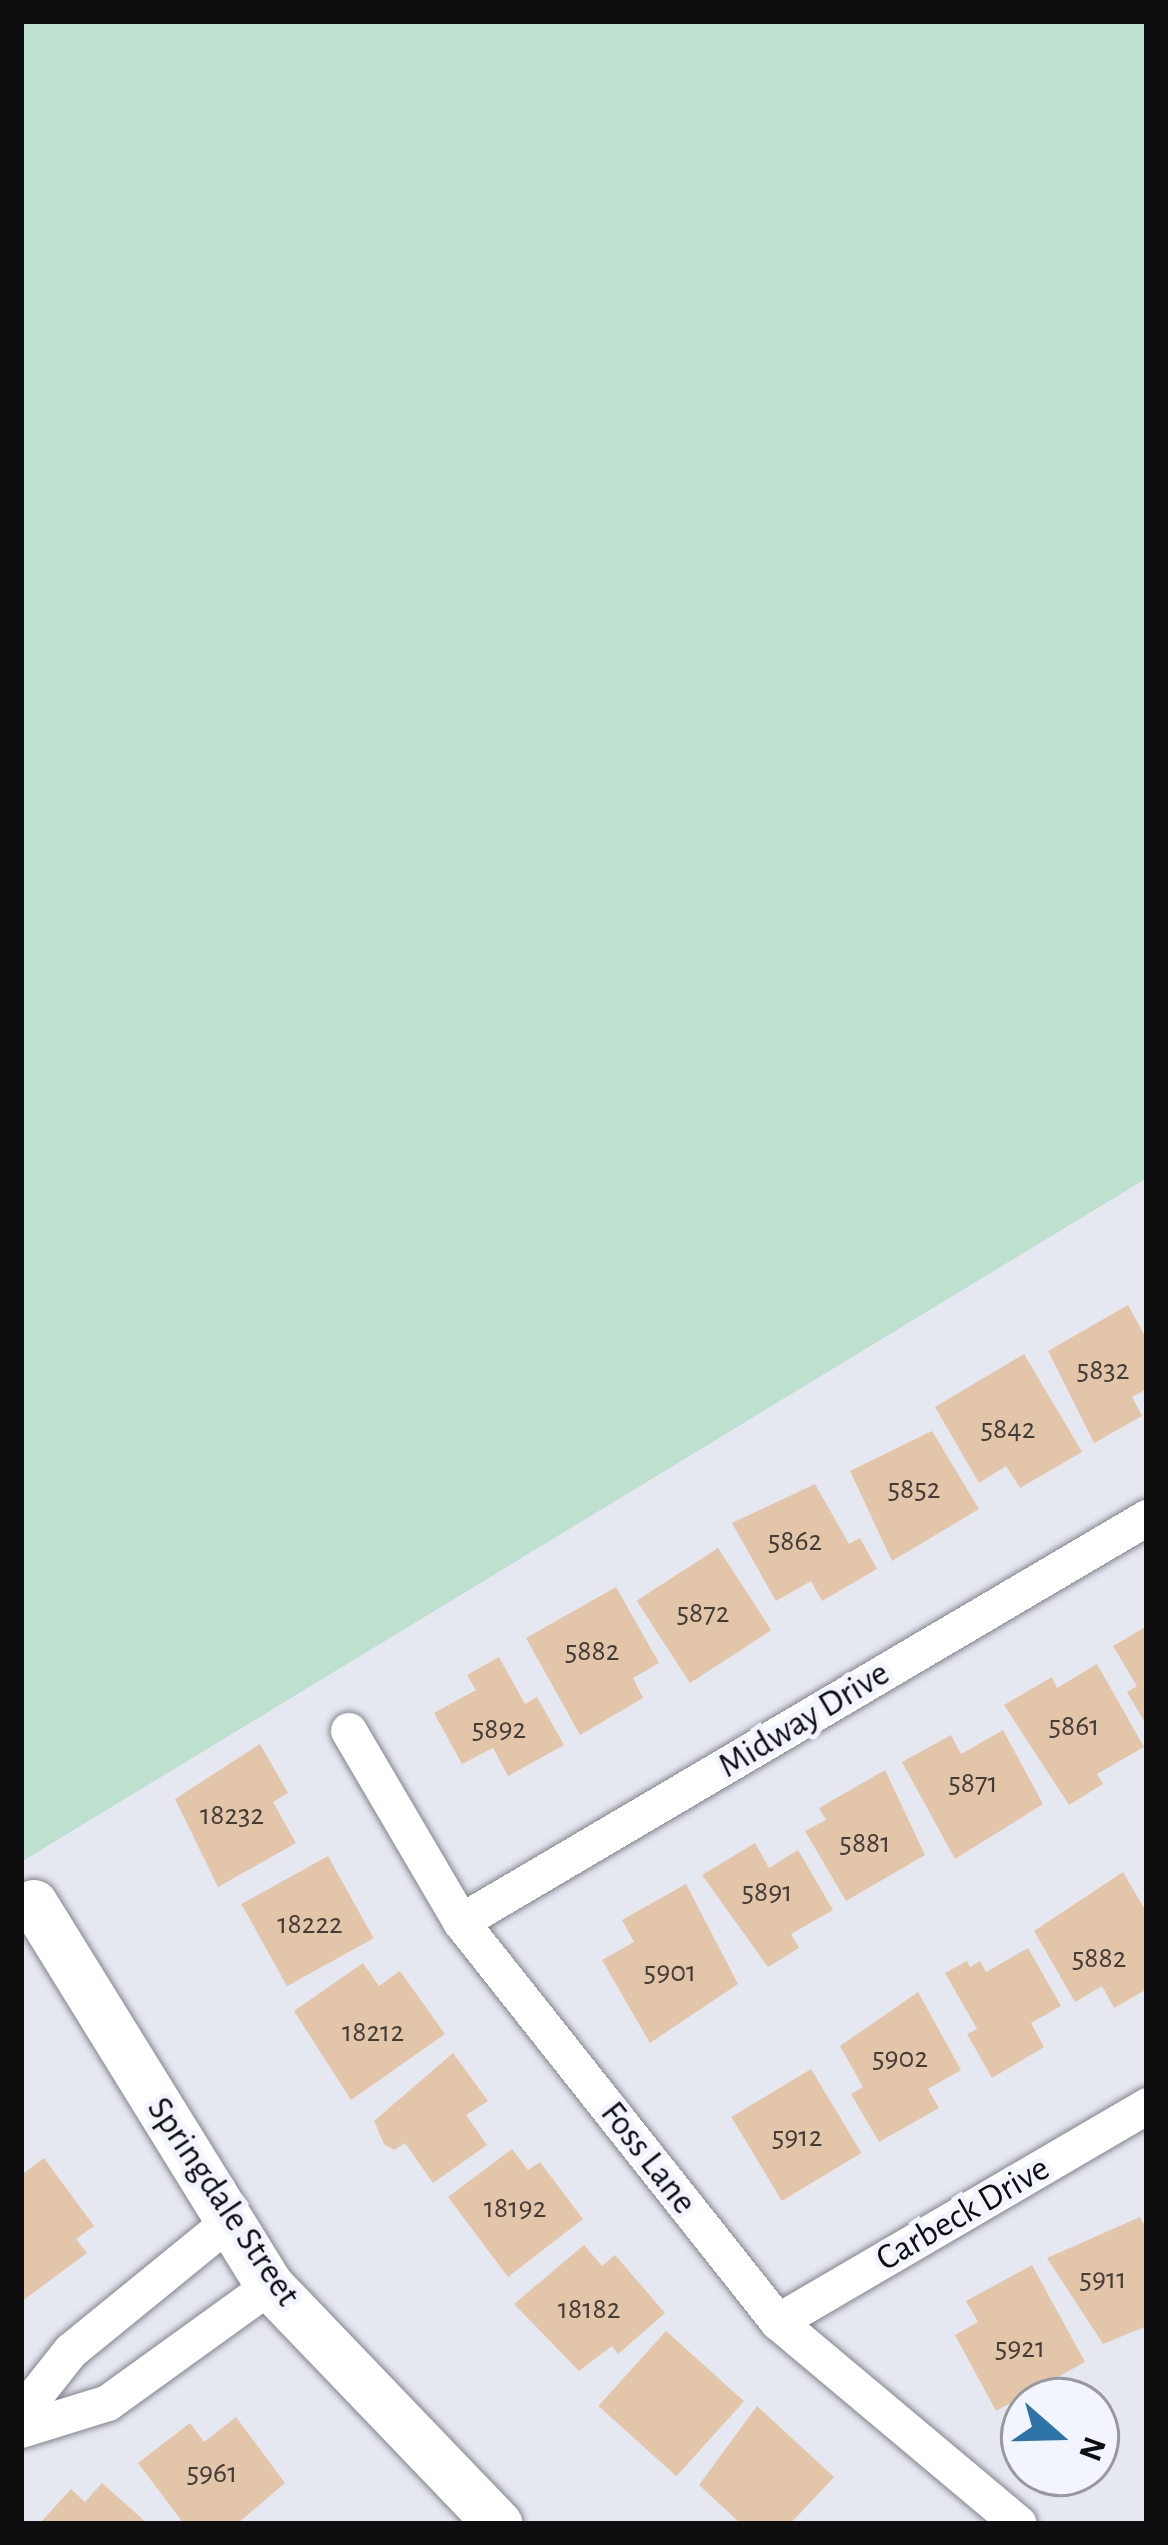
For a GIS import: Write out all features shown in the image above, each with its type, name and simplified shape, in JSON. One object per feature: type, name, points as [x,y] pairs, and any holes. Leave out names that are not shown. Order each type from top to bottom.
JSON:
[{"type":"street","name":"Midway Drive","points":[[460,1922],[1147,1518]]},
{"type":"street","name":"Foss Lane","points":[[349,1731],[460,1922],[778,2322],[1019,2524]]},
{"type":"street","name":"Springdale Street","points":[[34,1904],[270,2286],[498,2524]]},
{"type":"street","name":"Carbeck Drive","points":[[778,2322],[1147,2107]]},
{"type":"street","points":[[21,2414],[71,2351],[228,2223]]},
{"type":"street","points":[[21,2430],[108,2403],[270,2286]]},
{"type":"green space","points":[[21,21],[1147,21],[1147,1178],[21,1862]]},
{"type":"building","points":[[1128,1305],[1147,1340],[1147,1389],[1132,1397],[1142,1416],[1094,1443],[1048,1351]]},
{"type":"building","points":[[1024,1354],[1082,1452],[1020,1488],[1006,1466],[979,1483],[935,1407]]},
{"type":"building","points":[[932,1431],[979,1509],[892,1561],[850,1471]]},
{"type":"building","points":[[815,1484],[849,1544],[860,1538],[877,1569],[822,1601],[811,1581],[776,1601],[732,1523]]},
{"type":"building","points":[[718,1548],[771,1630],[690,1683],[637,1601]]},
{"type":"building","points":[[616,1587],[659,1663],[633,1678],[643,1698],[580,1735],[526,1638]]},
{"type":"building","points":[[1147,1626],[1147,1726],[1127,1692],[1137,1686],[1113,1646]]},
{"type":"building","points":[[499,1657],[525,1704],[537,1697],[564,1745],[508,1776],[493,1748],[462,1764],[434,1713],[476,1690],[467,1675]]},
{"type":"building","points":[[1097,1664],[1144,1747],[1097,1774],[1103,1784],[1069,1805],[1004,1705],[1052,1677],[1057,1688]]},
{"type":"building","points":[[1003,1730],[1043,1804],[955,1859],[902,1762],[951,1735],[961,1754]]},
{"type":"building","points":[[260,1744],[288,1793],[273,1802],[296,1843],[218,1887],[175,1799]]},
{"type":"building","points":[[885,1770],[925,1855],[846,1901],[805,1831],[826,1820],[819,1808]]},
{"type":"building","points":[[755,1843],[769,1868],[798,1850],[833,1910],[791,1934],[799,1948],[768,1967],[702,1875]]},
{"type":"building","points":[[328,1856],[374,1938],[287,1986],[241,1904]]},
{"type":"building","points":[[1123,1872],[1147,1913],[1147,1989],[1114,2008],[1102,1986],[1075,2002],[1034,1931]]},
{"type":"building","points":[[686,1884],[738,1984],[650,2043],[602,1960],[634,1942],[622,1920]]},
{"type":"building","points":[[1028,1948],[1061,2006],[1031,2023],[1044,2047],[992,2078],[967,2034],[977,2029],[945,1973],[967,1961],[970,1967],[980,1961],[986,1972]]},
{"type":"building","points":[[363,1963],[379,1986],[400,1971],[445,2034],[351,2100],[294,2011]]},
{"type":"building","points":[[918,1992],[961,2070],[928,2089],[939,2108],[879,2142],[851,2094],[863,2087],[840,2046]]},
{"type":"building","points":[[453,2053],[488,2101],[466,2115],[487,2145],[433,2183],[405,2143],[394,2150],[384,2144],[374,2121]]},
{"type":"building","points":[[811,2069],[861,2153],[782,2201],[731,2117]]},
{"type":"building","points":[[512,2149],[528,2170],[540,2162],[583,2219],[508,2277],[448,2197]]},
{"type":"building","points":[[44,2158],[94,2226],[76,2239],[87,2253],[21,2302],[21,2175]]},
{"type":"building","points":[[1140,2217],[1147,2230],[1147,2326],[1103,2344],[1047,2258]]},
{"type":"building","points":[[584,2245],[602,2266],[615,2255],[665,2313],[618,2354],[612,2346],[579,2371],[514,2304]]},
{"type":"building","points":[[1032,2265],[1085,2362],[1058,2377],[1000,2377],[1000,2409],[996,2411],[955,2335],[978,2322],[966,2301]]},
{"type":"building","points":[[666,2331],[744,2401],[676,2476],[598,2406]]},
{"type":"building","points":[[757,2406],[834,2477],[790,2524],[741,2524],[699,2485]]},
{"type":"building","points":[[236,2417],[285,2483],[237,2524],[184,2524],[138,2463],[190,2423],[204,2442]]},
{"type":"building","points":[[102,2483],[148,2524],[39,2524],[71,2489],[85,2502]]}]
